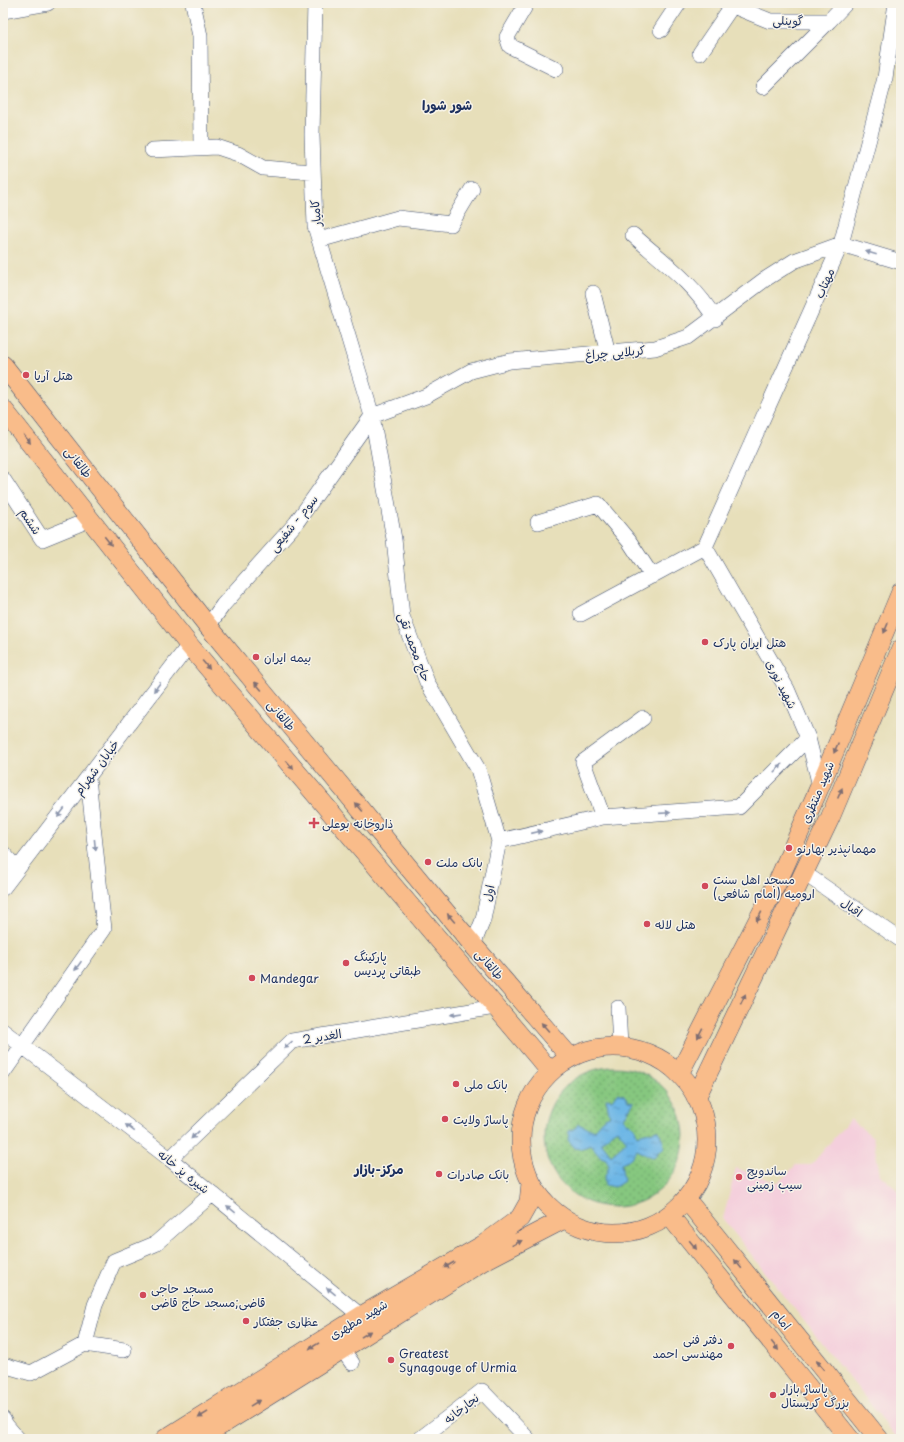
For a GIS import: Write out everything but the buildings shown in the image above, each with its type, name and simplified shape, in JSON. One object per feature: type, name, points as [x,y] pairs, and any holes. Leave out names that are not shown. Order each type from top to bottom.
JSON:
[{"type":"main road","name":"طالقانی","points":[[3,366],[208,626],[473,945],[570,1057]]},
{"type":"main road","name":"طالقانی","points":[[3,409],[189,645],[550,1071]]},
{"type":"main road","name":"شهید منتظری","points":[[679,1074],[778,881],[820,786],[901,592]]},
{"type":"main road","points":[[189,645],[208,626]]},
{"type":"main road","name":"شهید منتظری","points":[[696,1098],[830,818],[901,650]]},
{"type":"main road","points":[[809,811],[815,808],[821,809],[827,812],[830,818]]},
{"type":"main road","points":[[620,1046],[639,1050],[657,1057],[679,1074],[696,1098],[703,1115],[706,1133],[706,1150],[700,1173],[686,1199],[669,1215],[650,1226],[635,1230],[606,1233],[584,1228],[564,1219],[545,1203],[531,1183],[523,1160],[521,1130],[524,1112],[535,1090],[550,1071],[570,1057],[586,1050],[620,1046]]},
{"type":"main road","name":"شهید مطهری","points":[[165,1439],[362,1316],[483,1245],[520,1218],[529,1202],[531,1183]]},
{"type":"main road","name":"امام","points":[[686,1199],[879,1439]]},
{"type":"main road","name":"امام","points":[[669,1215],[850,1439]]},
{"type":"main road","name":"شهید مطهری","points":[[199,1439],[347,1356],[483,1261],[564,1219]]},
{"type":"street","points":[[3,11],[48,3]]},
{"type":"street","points":[[193,3],[200,36],[201,148]]},
{"type":"street","name":"کامیار","points":[[315,3],[313,13],[312,172],[315,226],[372,416]]},
{"type":"street","points":[[527,3],[507,37],[508,42],[510,46],[556,69]]},
{"type":"street","points":[[661,30],[679,3]]},
{"type":"street","points":[[763,87],[846,3]]},
{"type":"street","name":"مهتاب","points":[[706,547],[841,244],[885,78],[896,3]]},
{"type":"street","points":[[700,53],[729,4]]},
{"type":"street","name":"گوینلی","points":[[729,4],[770,21],[829,21]]},
{"type":"street","points":[[152,150],[217,147],[231,152],[263,168],[312,172]]},
{"type":"street","points":[[319,240],[398,218],[451,224],[472,189]]},
{"type":"street","points":[[633,235],[673,270],[706,304],[715,318]]},
{"type":"street","points":[[841,244],[901,262]]},
{"type":"street","name":"کربلایی چراغ","points":[[372,416],[426,396],[471,371],[510,360],[655,348],[688,337],[764,280],[794,262],[841,244]]},
{"type":"street","points":[[593,293],[608,353]]},
{"type":"street","name":"سوم - شفیعی","points":[[208,626],[224,605],[296,523],[372,416]]},
{"type":"street","name":"حاج محمد تقی","points":[[372,416],[394,539],[402,616],[427,682],[478,769],[499,840]]},
{"type":"street","name":"ششم","points":[[3,479],[42,539],[91,519]]},
{"type":"street","points":[[538,522],[598,504],[629,541],[652,576]]},
{"type":"street","points":[[581,614],[706,547]]},
{"type":"street","name":"شهید نوری","points":[[706,547],[787,689],[808,738],[820,786]]},
{"type":"street","name":"خیابان شهرام","points":[[3,888],[189,645]]},
{"type":"street","points":[[604,817],[583,762],[643,718]]},
{"type":"street","points":[[499,840],[604,817],[739,807],[808,738]]},
{"type":"street","points":[[3,1074],[104,929],[88,778]]},
{"type":"street","name":"اول","points":[[473,945],[482,920],[499,840]]},
{"type":"street","points":[[3,853],[17,870]]},
{"type":"street","name":"اقبال","points":[[804,873],[901,940]]},
{"type":"street","name":"2 الغدیر","points":[[170,1159],[292,1041],[495,1007]]},
{"type":"street","points":[[618,1008],[620,1046]]},
{"type":"street","name":"شیره پز خانه","points":[[3,1031],[170,1159],[362,1316]]},
{"type":"street","points":[[85,1344],[95,1305],[114,1261],[155,1244],[212,1194]]},
{"type":"street","points":[[3,1365],[30,1373],[85,1344],[124,1350]]},
{"type":"street","name":"نجارخانه","points":[[420,1439],[482,1391],[528,1439]]},
{"type":"street","points":[[3,1419],[6,1426],[18,1439]]},
{"type":"shaded area","points":[[850,1119],[873,1137],[880,1175],[901,1193],[901,1439],[898,1439],[723,1219],[736,1168],[778,1183],[796,1165],[811,1165]]},
{"type":"green space","points":[[621,1067],[641,1072],[664,1087],[679,1110],[683,1123],[683,1151],[679,1164],[664,1187],[641,1202],[628,1206],[607,1207],[587,1202],[564,1187],[549,1164],[545,1151],[544,1130],[549,1110],[564,1087],[587,1072],[600,1068]]},
{"type":"water","points":[[617,1093],[624,1095],[628,1101],[634,1102],[623,1119],[635,1128],[637,1135],[658,1130],[663,1141],[664,1148],[658,1152],[654,1158],[637,1150],[628,1161],[621,1164],[624,1181],[615,1187],[605,1185],[604,1179],[609,1166],[606,1159],[601,1157],[591,1145],[580,1149],[575,1148],[568,1140],[569,1131],[575,1129],[578,1124],[595,1131],[597,1126],[604,1118],[610,1116],[606,1099],[612,1100]],"holes":[[[617,1129],[627,1141],[611,1155],[601,1142]]]},
{"type":"place","name":"هتل آریا","points":[[26,375]]},
{"type":"place","name":"هتل ایران پارک","points":[[705,642]]},
{"type":"place","name":"بیمه ایران","points":[[256,657]]},
{"type":"place","name":"ذاروخانه بوعلی","points":[[314,823]]},
{"type":"place","name":"مهمانپذیر بهارنو","points":[[789,848]]},
{"type":"place","name":"بانک ملت","points":[[428,862]]},
{"type":"place","name":"مسجد اهل سنت ارومیه (امام شافعی)","points":[[705,886]]},
{"type":"place","name":"هتل لاله","points":[[647,924]]},
{"type":"place","name":"پارکینگ طبقاتی پردیس","points":[[346,963]]},
{"type":"place","name":"Mandegar","points":[[252,978]]},
{"type":"place","name":"بانک ملی","points":[[456,1084]]},
{"type":"place","name":"پاساژ ولایت","points":[[445,1119]]},
{"type":"place","name":"بانک صادرات","points":[[439,1174]]},
{"type":"place","name":"ساندویچ سیب زمینی","points":[[739,1177]]},
{"type":"place","name":"مسجد حاجی قاضی;مسجد حاج قاضی","points":[[143,1295]]},
{"type":"place","name":"عظاری جفتکار","points":[[246,1321]]},
{"type":"place","name":"دفتر فنی مهندسی احمد","points":[[731,1346]]},
{"type":"place","name":"Greatest Synagouge of Urmia","points":[[391,1360]]},
{"type":"place","name":"پاساژ بازار بزرگ کریستال","points":[[773,1395]]},
{"type":"district","name":"شور شورا","points":[[447,104]]},
{"type":"district","name":"مرکز-بازار","points":[[379,1168]]}]
